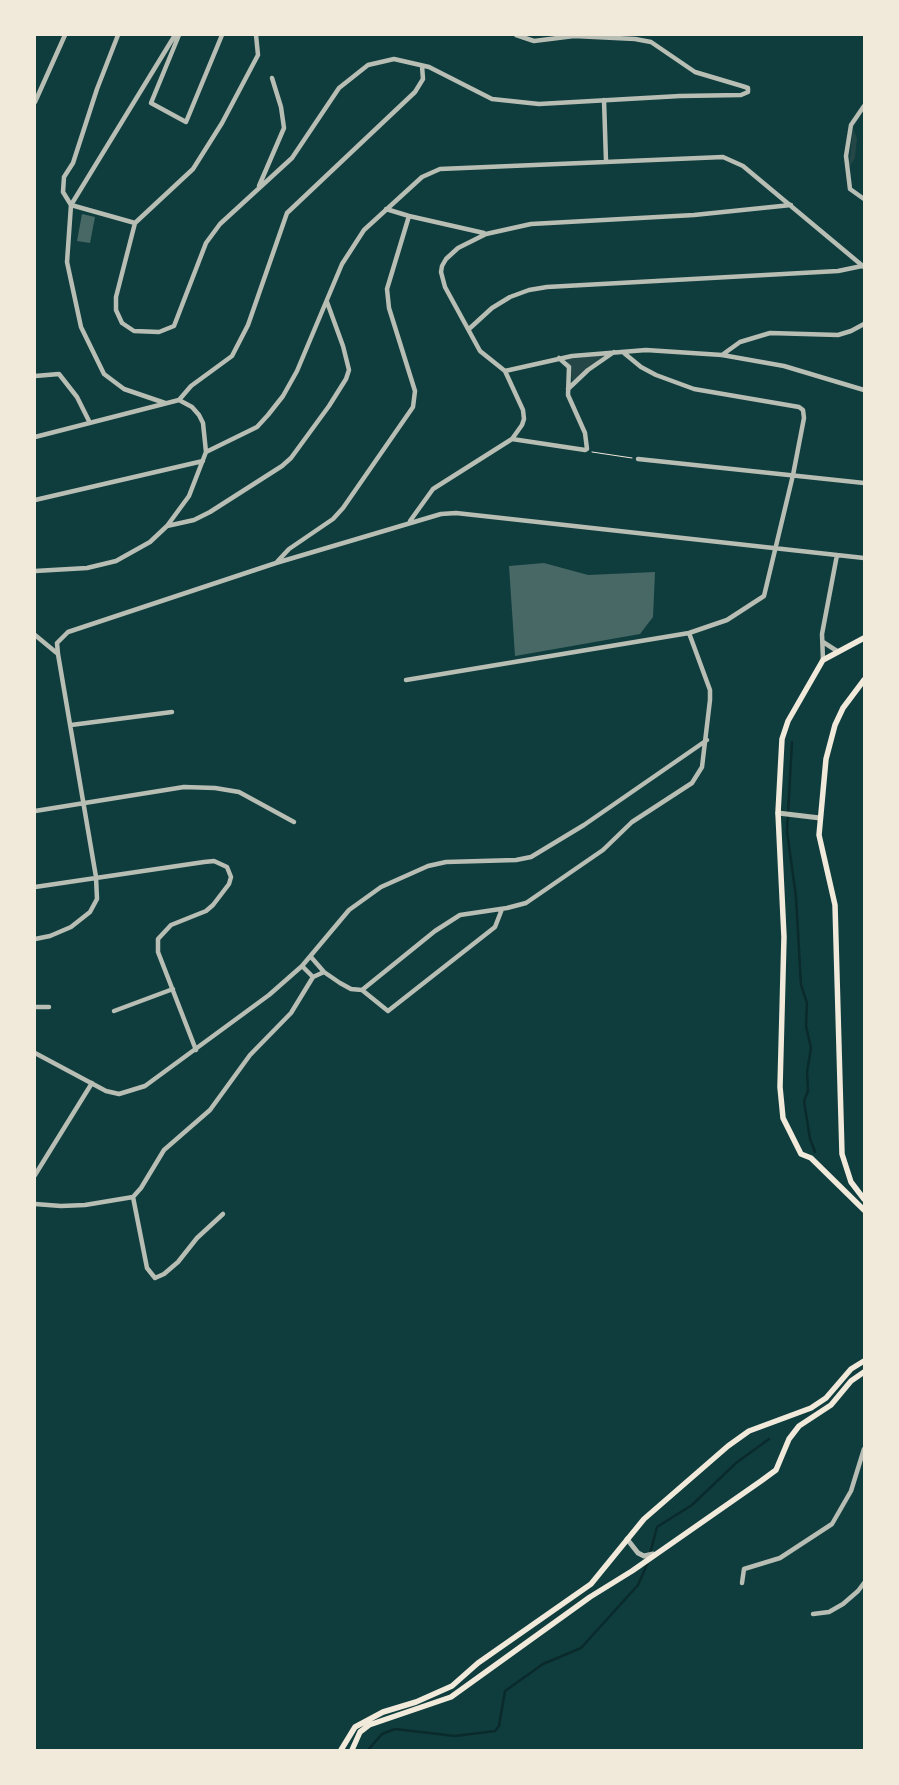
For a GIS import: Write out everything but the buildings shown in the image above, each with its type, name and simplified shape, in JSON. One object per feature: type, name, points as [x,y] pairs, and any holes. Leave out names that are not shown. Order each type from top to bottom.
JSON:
[{"type":"main road","points":[[864,638],[823,660],[784,731],[780,813],[784,937],[780,1087],[783,1118],[801,1154],[811,1158],[864,1210]]},
{"type":"main road","points":[[864,680],[843,708],[835,725],[826,759],[820,818],[821,848],[835,905],[842,1154],[851,1182],[864,1199]]},
{"type":"main road","points":[[341,1750],[348,1736],[361,1723],[383,1712],[416,1702],[452,1686],[478,1663],[591,1584],[644,1519],[740,1436],[811,1408],[826,1398],[850,1369],[864,1361]]},
{"type":"main road","points":[[352,1750],[360,1732],[369,1725],[450,1697],[590,1597],[776,1470],[789,1439],[799,1426],[831,1404],[851,1381],[864,1372]]},
{"type":"street","points":[[35,102],[65,35]]},
{"type":"street","points":[[118,35],[96,89],[73,163],[64,177],[63,192],[71,205],[135,223]]},
{"type":"street","points":[[165,403],[151,400],[124,389],[104,374],[93,355],[81,327],[67,262],[71,205],[175,35]]},
{"type":"street","points":[[179,35],[151,103],[186,122],[222,35]]},
{"type":"street","points":[[256,35],[258,55],[222,124],[193,169],[135,223],[116,297],[116,310],[122,323],[134,331],[160,332],[174,326],[206,243],[220,224],[292,158],[339,88],[368,65],[394,59],[422,66],[492,99],[539,104],[680,96],[741,96],[746,95],[748,88],[695,72],[651,42],[636,37],[562,36],[534,41],[516,35]]},
{"type":"street","points":[[35,437],[179,400],[190,386],[232,356],[248,325],[288,213],[414,92],[423,79],[422,66]]},
{"type":"street","points":[[259,187],[284,128],[281,107],[272,78]]},
{"type":"street","points":[[604,100],[606,161]]},
{"type":"street","points":[[864,106],[851,125],[846,156],[850,188],[864,199]]},
{"type":"street","points":[[206,452],[257,427],[284,396],[297,372],[313,329],[327,302],[342,264],[364,230],[422,177],[440,169],[723,157],[743,166],[863,266]]},
{"type":"street","points":[[410,521],[433,489],[512,439],[524,419],[523,410],[505,371],[480,351],[444,288],[441,272],[446,258],[452,253],[486,234],[531,224],[694,215],[791,205]]},
{"type":"street","points":[[386,209],[486,234]]},
{"type":"street","points":[[276,563],[289,549],[333,519],[343,508],[413,407],[414,391],[389,308],[387,289],[409,216]]},
{"type":"street","points":[[469,329],[492,308],[510,296],[547,287],[838,271],[863,266]]},
{"type":"street","points":[[167,526],[194,520],[210,512],[282,466],[291,458],[329,406],[346,379],[349,370],[343,346],[327,302]]},
{"type":"street","points":[[722,354],[740,342],[770,333],[838,335],[864,324]]},
{"type":"street","points":[[505,371],[559,358],[614,352],[624,353],[640,350],[722,354],[784,366],[864,390]]},
{"type":"street","points":[[568,388],[588,370],[614,352]]},
{"type":"street","points":[[406,680],[689,632],[727,620],[764,596],[793,475],[804,418],[803,410],[799,407],[694,389],[656,375],[624,353]]},
{"type":"street","points":[[512,439],[585,450],[588,445],[585,433],[570,403],[568,388],[569,367],[559,358]]},
{"type":"street","points":[[35,376],[59,374],[77,397],[90,423]]},
{"type":"street","points":[[35,571],[87,568],[116,561],[150,542],[167,526],[189,496],[206,452],[199,415],[192,407],[179,400]]},
{"type":"street","points":[[638,459],[864,483]]},
{"type":"street","points":[[35,500],[203,461]]},
{"type":"street","points":[[35,939],[50,936],[71,927],[90,912],[97,899],[96,877],[58,654],[57,644],[68,632],[276,563],[431,515],[456,513],[864,558]]},
{"type":"street","points":[[823,660],[822,642],[837,555]]},
{"type":"street","points":[[362,990],[436,931],[460,915],[502,909],[526,903],[603,850],[632,822],[692,783],[702,767],[707,740],[710,690],[689,632]]},
{"type":"street","points":[[35,634],[58,654]]},
{"type":"street","points":[[822,642],[837,651]]},
{"type":"street","points":[[71,725],[172,712]]},
{"type":"street","points":[[35,1053],[106,1091],[118,1094],[145,1086],[269,995],[311,957],[349,910],[381,887],[421,869],[446,862],[516,860],[531,856],[584,825],[707,740]]},
{"type":"street","points":[[35,811],[184,788],[215,788],[239,792],[294,822]]},
{"type":"street","points":[[780,813],[820,818]]},
{"type":"street","points":[[35,887],[214,862],[225,865],[230,871],[229,884],[214,906],[171,925],[158,939],[158,952],[196,1050]]},
{"type":"street","points":[[311,957],[324,972],[351,989],[362,990],[388,1012],[496,927],[502,909]]},
{"type":"street","points":[[302,966],[313,977]]},
{"type":"street","points":[[35,1204],[77,1205],[133,1197],[141,1188],[164,1150],[210,1110],[250,1056],[291,1014],[313,977],[324,972]]},
{"type":"street","points":[[114,1011],[173,989]]},
{"type":"street","points":[[35,1007],[50,1007]]},
{"type":"street","points":[[35,1175],[92,1083]]},
{"type":"street","points":[[133,1197],[148,1268],[155,1278],[164,1274],[178,1262],[197,1238],[223,1214]]},
{"type":"street","points":[[742,1583],[744,1569],[780,1558],[832,1524],[851,1491],[864,1449]]},
{"type":"street","points":[[627,1539],[635,1550],[644,1556],[653,1554]]},
{"type":"street","points":[[813,1614],[829,1612],[843,1604],[864,1583]]},
{"type":"path","points":[[585,450],[638,459]]},
{"type":"shaded area","points":[[853,129],[857,138],[855,158],[849,167]]},
{"type":"shaded area","points":[[605,355],[574,380],[572,380],[567,359]]},
{"type":"waterway","points":[[792,742],[787,831],[796,897],[801,985],[807,1003],[806,1026],[811,1048],[807,1072],[808,1091],[804,1101],[810,1139],[815,1152]]},
{"type":"waterway","points":[[650,1554],[657,1527],[692,1505],[736,1463],[769,1439]]},
{"type":"waterway","points":[[368,1750],[382,1734],[395,1729],[455,1736],[495,1731],[499,1726],[505,1691],[543,1664],[581,1648],[638,1585],[648,1562]]}]
